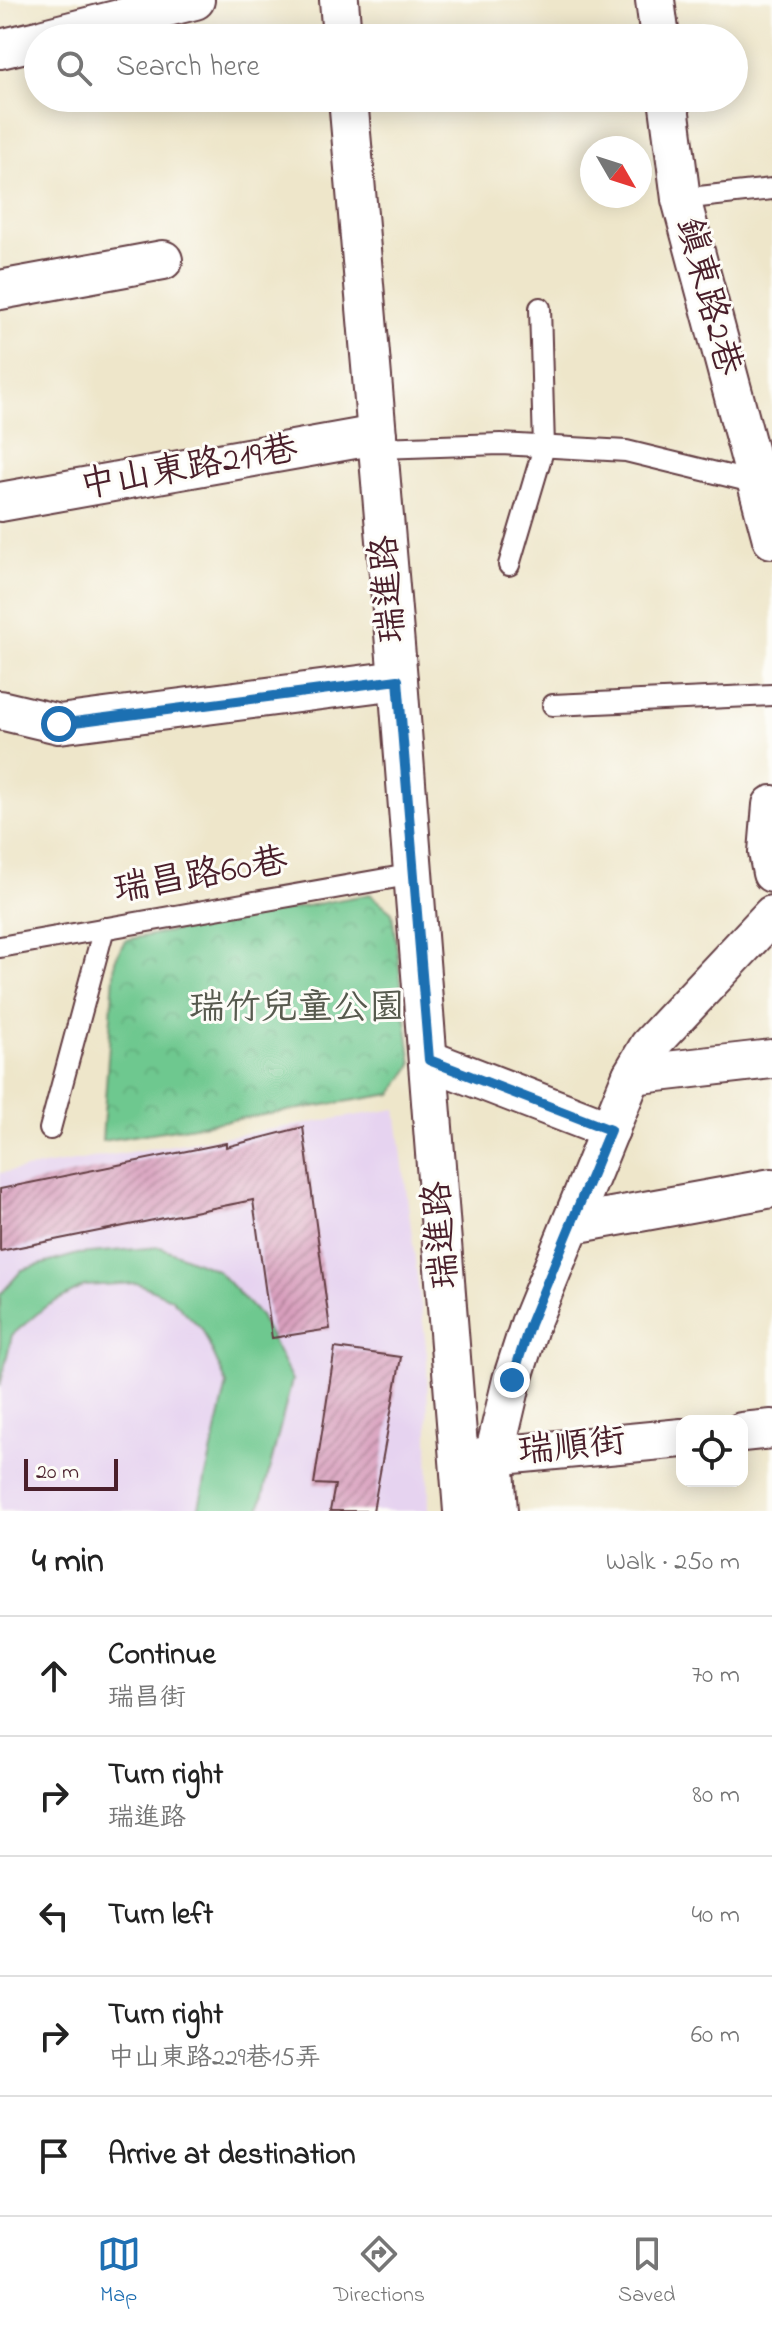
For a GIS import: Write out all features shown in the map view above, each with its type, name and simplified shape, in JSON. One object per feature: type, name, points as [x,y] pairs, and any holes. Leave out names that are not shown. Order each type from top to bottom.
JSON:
[{"type":"street","points":[[100,24],[195,0]]},
{"type":"street","points":[[339,0],[341,24]]},
{"type":"street","points":[[655,0],[658,24]]},
{"type":"street","points":[[0,49],[24,43]]},
{"type":"street","name":"瑞進路","points":[[349,112],[429,1060],[478,1458],[463,1511]]},
{"type":"street","name":"鎮東路2巷","points":[[670,112],[681,199],[756,415],[757,483],[772,539]]},
{"type":"street","points":[[0,290],[163,260]]},
{"type":"street","name":"中山東路219巷","points":[[0,502],[378,442]]},
{"type":"street","points":[[0,710],[59,724],[398,680]]},
{"type":"street","points":[[772,805],[768,852],[772,873]]},
{"type":"street","points":[[498,1511],[478,1458],[632,1075],[649,1046],[772,915]]},
{"type":"street","points":[[632,1075],[772,1059]]},
{"type":"street","points":[[429,1060],[610,1130]]},
{"type":"street","points":[[573,1224],[772,1188]]},
{"type":"street","points":[[748,1431],[772,1429]]},
{"type":"street","name":"瑞順街","points":[[478,1458],[676,1439]]},
{"type":"lane","points":[[681,199],[772,189]]},
{"type":"lane","points":[[509,565],[544,447],[540,308]]},
{"type":"lane","points":[[378,442],[501,444],[626,451],[757,483]]},
{"type":"lane","points":[[553,705],[772,695]]},
{"type":"lane","name":"瑞昌路60巷","points":[[0,947],[414,874]]},
{"type":"lane","points":[[50,1129],[104,928]]},
{"type":"shaded area","points":[[396,1109],[427,1354],[429,1511],[0,1511],[0,1173]]},
{"type":"green space","name":"瑞竹兒童公園","points":[[370,894],[392,912],[412,1065],[392,1094],[102,1141],[115,960],[125,940]]},
{"type":"green space","points":[[160,1247],[217,1270],[260,1316],[292,1380],[259,1511],[198,1511],[227,1384],[202,1329],[171,1298],[137,1283],[84,1286],[45,1307],[12,1335],[0,1386],[0,1295],[22,1270],[78,1254]]},
{"type":"building","points":[[303,1127],[330,1329],[272,1338],[253,1200],[0,1251],[0,1189],[226,1143],[226,1147]]},
{"type":"building","points":[[335,1348],[401,1357],[373,1511],[330,1511],[335,1485],[314,1484]]},
{"type":"route","points":[[59,724],[398,680],[429,1060],[610,1130],[530,1324],[512,1380]]}]
